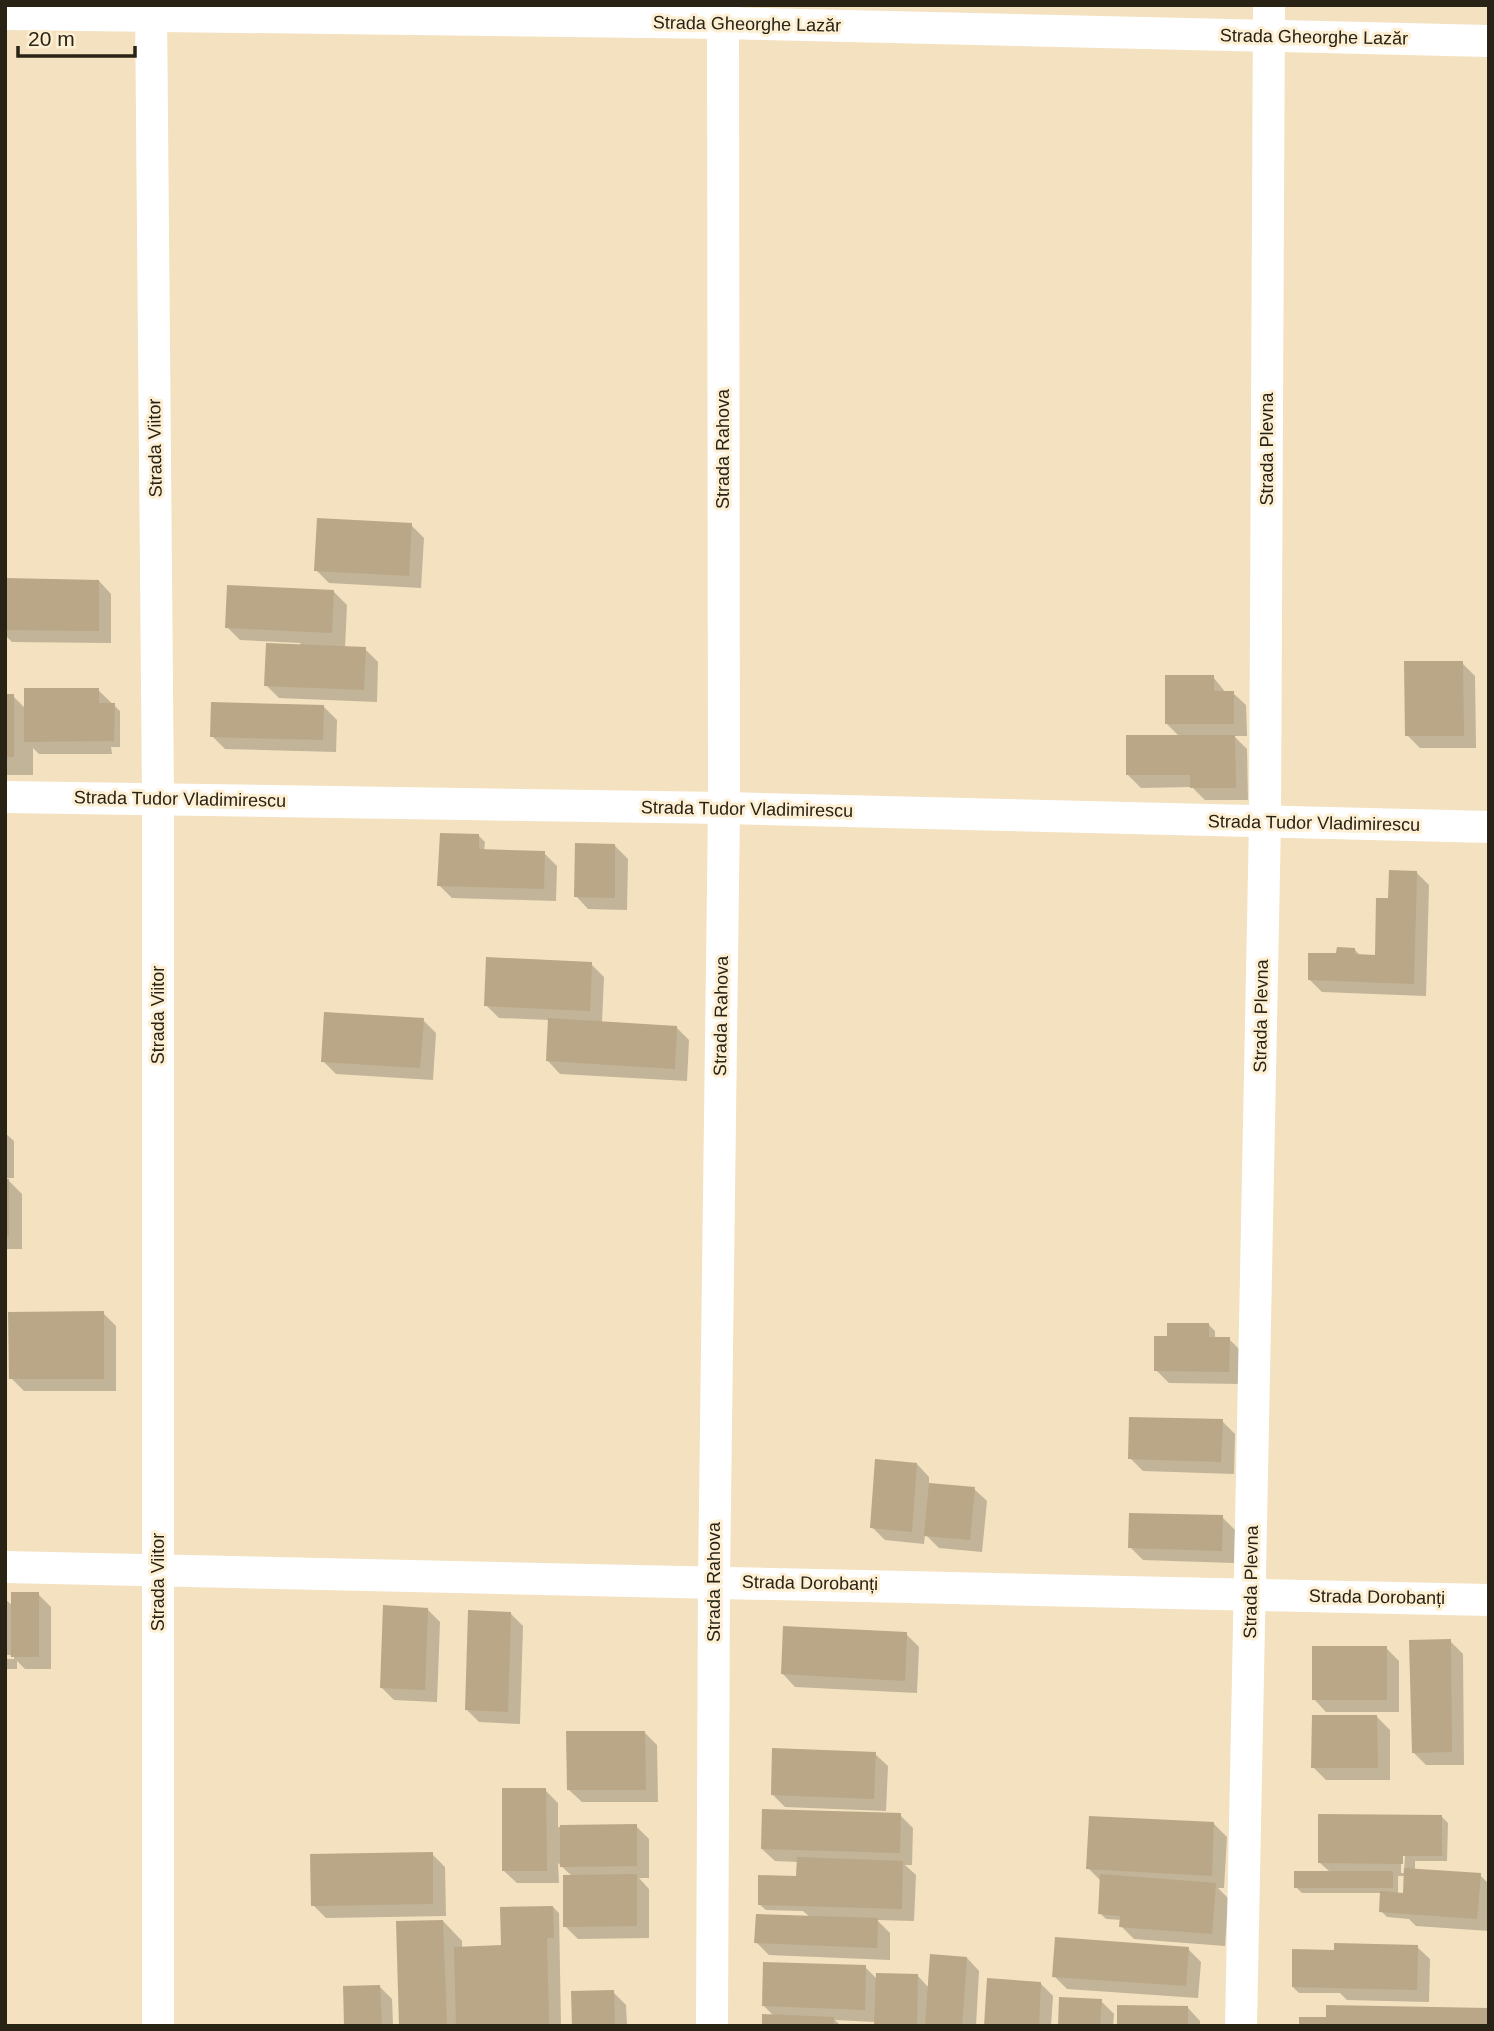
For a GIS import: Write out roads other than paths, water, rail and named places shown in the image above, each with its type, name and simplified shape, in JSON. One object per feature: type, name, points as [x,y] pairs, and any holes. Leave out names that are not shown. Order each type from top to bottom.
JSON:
[{"type":"street","name":"Strada Gheorghe Lazăr","points":[[5,14],[151,11],[723,14],[1269,21],[1489,41]]},
{"type":"street","name":"Strada Viitor","points":[[151,11],[158,798],[158,2026]]},
{"type":"street","name":"Strada Rahova","points":[[712,2026],[714,1581],[724,808],[723,14]]},
{"type":"street","name":"Strada Plevna","points":[[1241,2026],[1265,822],[1269,21]]},
{"type":"street","name":"Strada Tudor Vladimirescu","points":[[5,797],[724,808],[1489,827]]},
{"type":"street","name":"Strada Dorobanți","points":[[5,1567],[1489,1600]]}]
